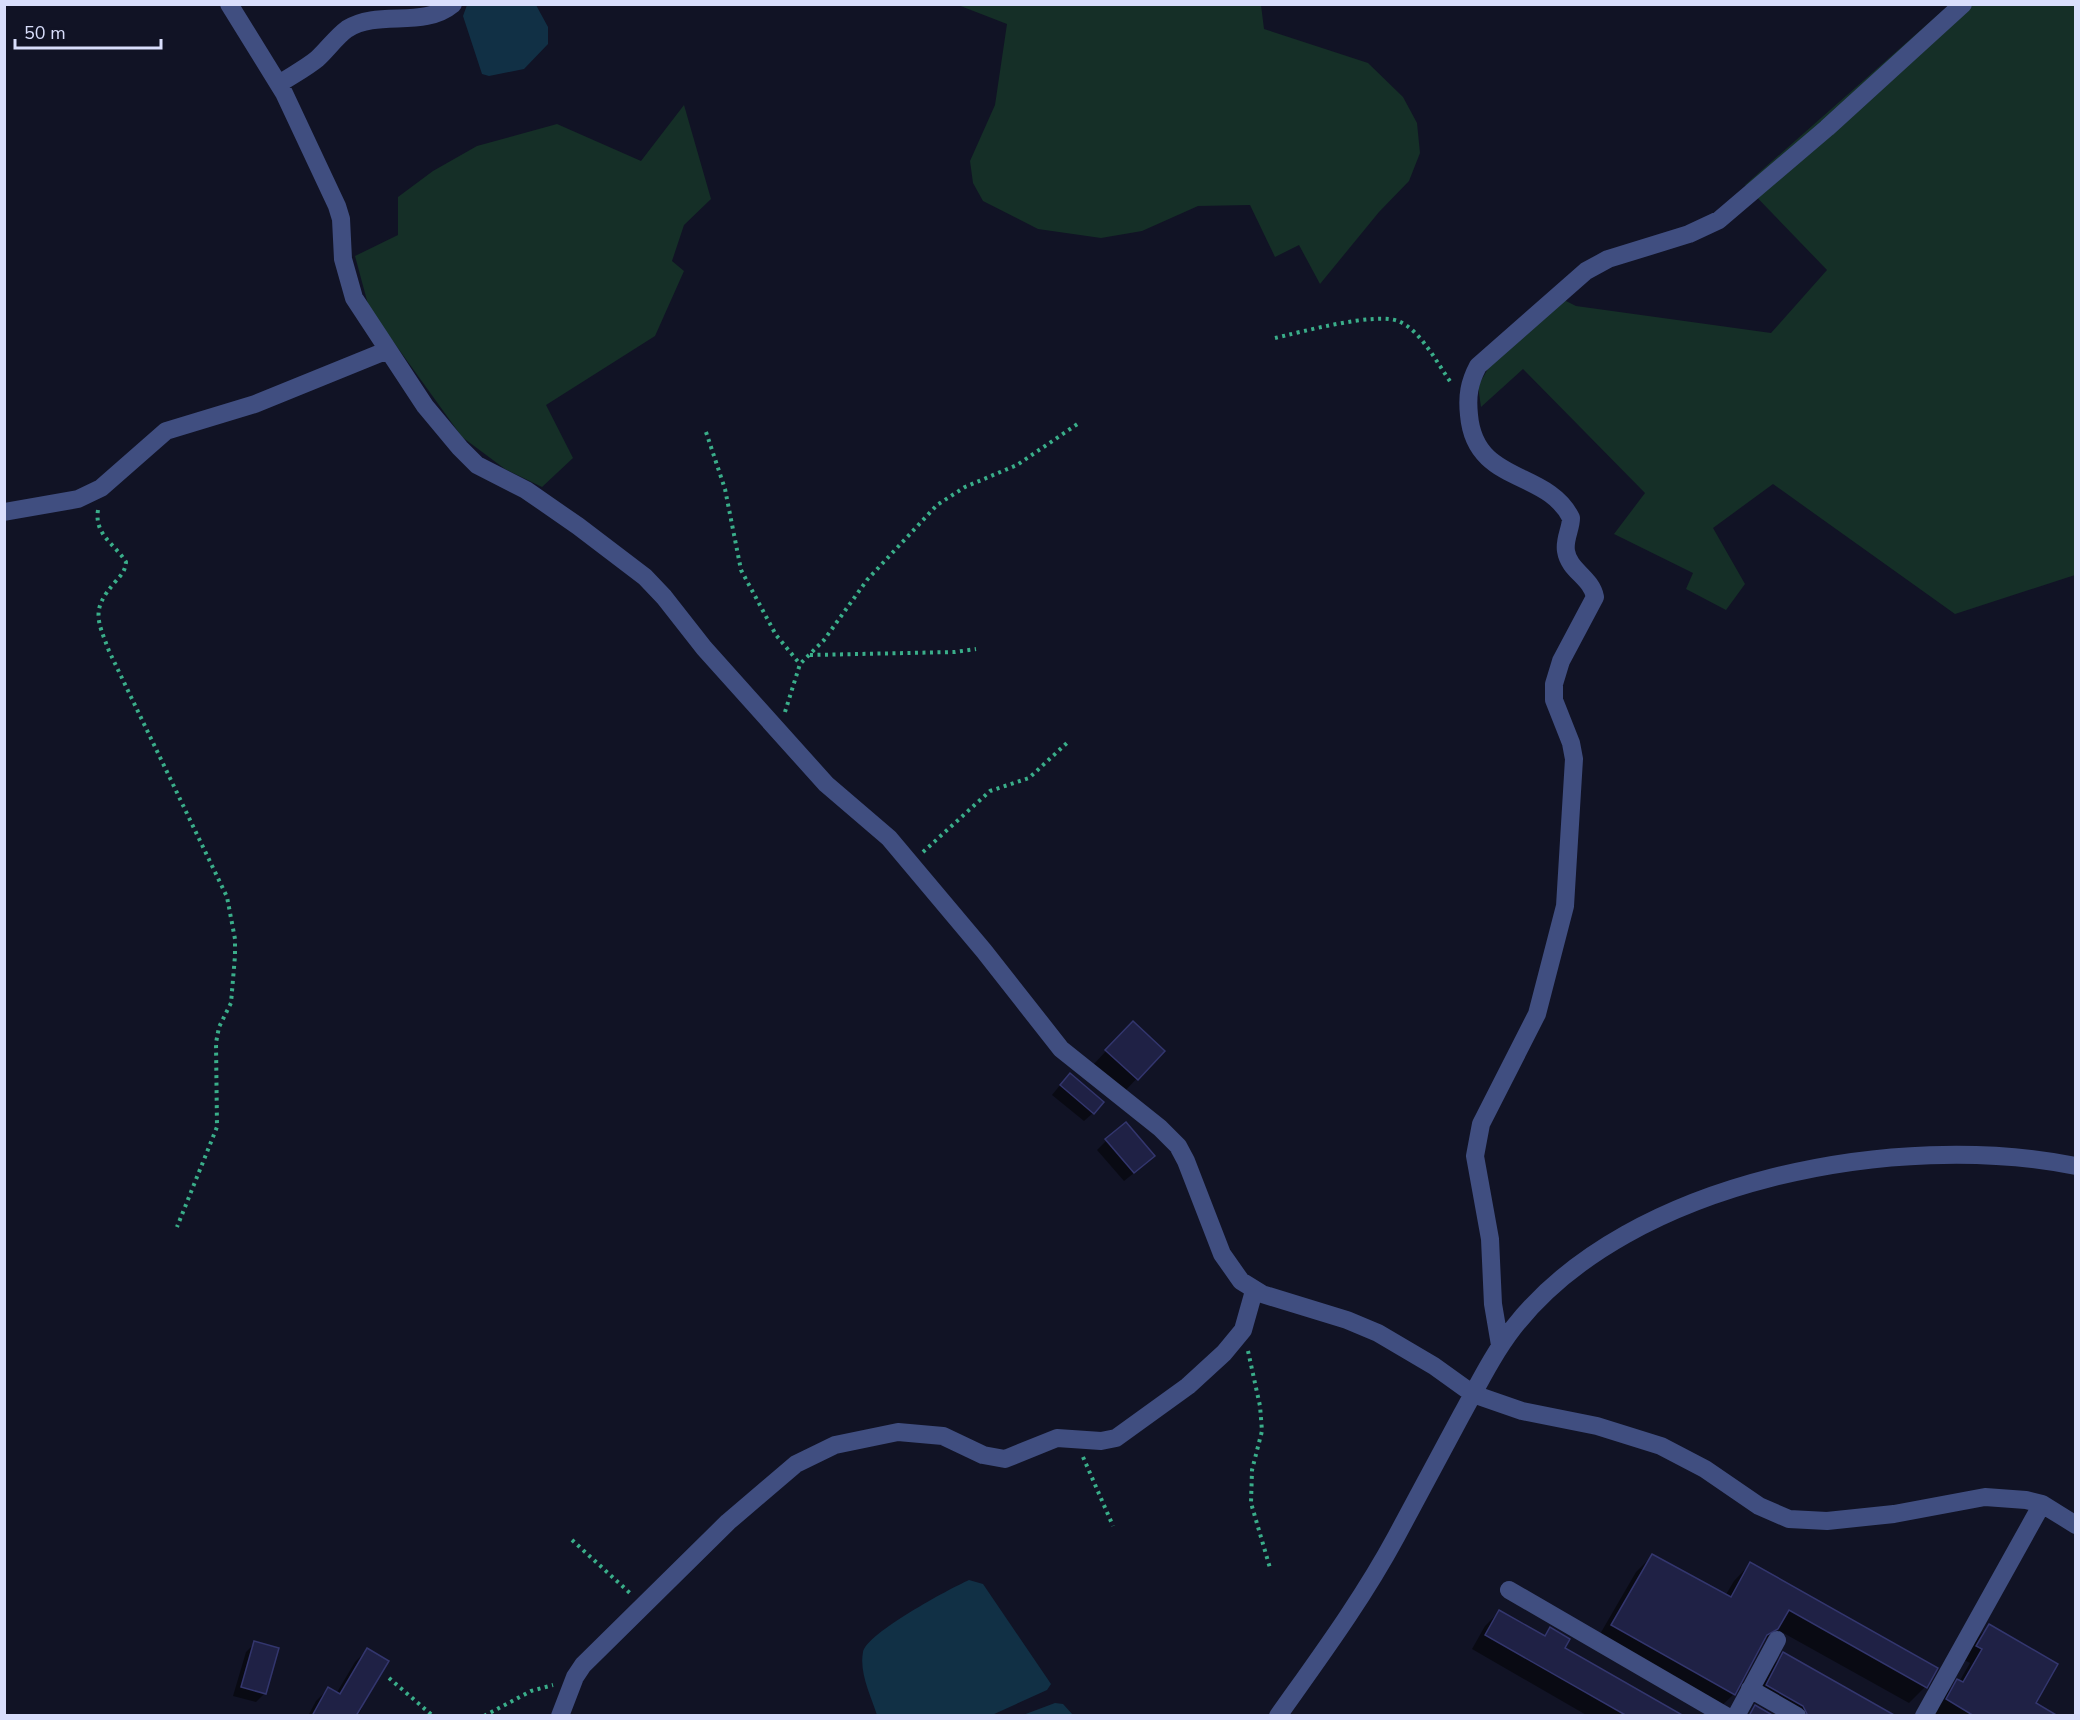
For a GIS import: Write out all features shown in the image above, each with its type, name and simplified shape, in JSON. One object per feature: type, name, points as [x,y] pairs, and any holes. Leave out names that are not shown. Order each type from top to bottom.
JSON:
[{"type":"street","points":[[230,4],[279,84],[337,206],[341,219],[343,259],[354,298],[425,406],[477,465],[526,490],[645,577],[826,784],[889,838],[1061,1049],[1160,1128],[1178,1146],[1222,1254],[1240,1281],[1254,1291],[1347,1320],[1378,1333],[1434,1366],[1473,1394],[1522,1411],[1597,1426],[1661,1446],[1705,1469],[1759,1506],[1789,1519],[1827,1521],[1894,1514],[1976,1498],[2026,1500],[2042,1504],[2076,1525]]},
{"type":"street","points":[[279,84],[316,60],[347,30],[394,18],[423,18],[446,10],[453,4]]},
{"type":"street","points":[[1500,1346],[1493,1304],[1490,1239],[1474,1156],[1481,1124],[1537,1014],[1565,906],[1574,759],[1571,743],[1554,700],[1554,684],[1561,661],[1595,597],[1590,582],[1571,565],[1568,558],[1565,542],[1571,518],[1568,511],[1535,485],[1483,454],[1471,434],[1468,409],[1470,381],[1478,366],[1573,281],[1608,259],[1689,234],[1719,220],[1827,128],[1963,4]]},
{"type":"street","points":[[4,512],[78,500],[101,488],[166,430],[255,404],[388,350]]},
{"type":"street","points":[[1278,1716],[1368,1585],[1500,1346],[1534,1304],[1591,1254],[1650,1221],[1717,1194],[1785,1175],[1892,1159],[1980,1155],[2030,1158],[2076,1166]]},
{"type":"street","points":[[560,1716],[572,1684],[583,1665],[728,1521],[796,1464],[835,1445],[898,1432],[921,1432],[943,1436],[983,1455],[1005,1459],[1050,1440],[1101,1441],[1116,1438],[1188,1386],[1224,1353],[1243,1330],[1254,1291]]},
{"type":"street","points":[[1924,1716],[2042,1504]]},
{"type":"street","points":[[1509,1590],[1726,1716]]},
{"type":"street","points":[[1736,1716],[1777,1640]]},
{"type":"street","points":[[1750,1689],[1797,1716]]},
{"type":"path","points":[[1275,339],[1335,323],[1398,321],[1418,337],[1468,409]]},
{"type":"path","points":[[779,732],[800,664],[824,640],[867,580],[937,505],[965,487],[1017,465],[1079,423]]},
{"type":"path","points":[[706,432],[725,489],[741,570],[776,635],[800,664]]},
{"type":"path","points":[[101,488],[97,516],[100,531],[126,562],[125,571],[99,603],[98,619],[109,651],[226,897],[235,939],[231,1003],[219,1027],[216,1043],[217,1127],[177,1227]]},
{"type":"path","points":[[810,655],[955,652],[976,649]]},
{"type":"path","points":[[910,864],[990,790],[1029,778],[1068,742]]},
{"type":"path","points":[[1243,1330],[1260,1406],[1262,1431],[1252,1470],[1251,1503],[1270,1568]]},
{"type":"path","points":[[1075,1440],[1113,1526]]},
{"type":"path","points":[[572,1540],[643,1606]]},
{"type":"path","points":[[390,1678],[433,1716]]},
{"type":"path","points":[[484,1716],[531,1691],[554,1685],[572,1684]]},
{"type":"green space","points":[[958,5],[1261,5],[1264,29],[1368,63],[1403,97],[1417,123],[1420,153],[1409,181],[1379,212],[1320,284],[1299,245],[1275,257],[1250,205],[1198,206],[1142,231],[1101,238],[1038,229],[983,201],[973,183],[970,161],[995,105],[1007,24]]},
{"type":"green space","points":[[1949,5],[2075,5],[2075,575],[1955,614],[1773,484],[1713,528],[1745,584],[1726,610],[1686,589],[1693,573],[1614,534],[1645,493],[1523,369],[1481,407],[1478,386],[1493,360],[1564,300],[1576,306],[1771,333],[1827,270],[1745,185]]},
{"type":"green space","points":[[684,105],[711,199],[684,225],[672,261],[684,271],[655,336],[546,405],[573,458],[542,487],[505,469],[462,437],[369,308],[355,256],[398,235],[398,197],[433,171],[477,146],[557,124],[641,161]]},
{"type":"water","points":[[467,5],[536,5],[548,27],[548,44],[524,69],[489,76],[482,74],[463,16]]},
{"type":"water","points":[[969,1580],[983,1584],[1051,1684],[1047,1690],[992,1715],[877,1715],[863,1668],[863,1652],[868,1644],[878,1634],[910,1612]]},
{"type":"water","points":[[1055,1703],[1063,1704],[1073,1715],[1023,1715]]},
{"type":"building","points":[[1133,1021],[1165,1051],[1138,1080],[1105,1050]]},
{"type":"building","points":[[1070,1073],[1104,1102],[1094,1114],[1060,1085]]},
{"type":"building","points":[[1126,1122],[1155,1156],[1134,1173],[1105,1139]]},
{"type":"building","points":[[1652,1554],[1731,1597],[1750,1562],[1938,1668],[1927,1688],[1789,1610],[1778,1629],[1767,1635],[1735,1695],[1611,1625]]},
{"type":"building","points":[[1499,1610],[1545,1636],[1550,1627],[1570,1639],[1565,1648],[1684,1716],[1627,1716],[1485,1635]]},
{"type":"building","points":[[1989,1624],[2058,1664],[2036,1703],[2058,1716],[1974,1716],[1946,1699],[1957,1679],[1963,1682],[1982,1649],[1976,1646]]},
{"type":"building","points":[[254,1641],[279,1648],[266,1694],[241,1687]]},
{"type":"building","points":[[367,1648],[389,1661],[356,1716],[312,1716],[328,1687],[340,1694]]},
{"type":"building","points":[[1783,1652],[1896,1716],[1808,1716],[1803,1706],[1766,1685]]},
{"type":"building","points":[[1755,1705],[1774,1716],[1749,1716]]}]
